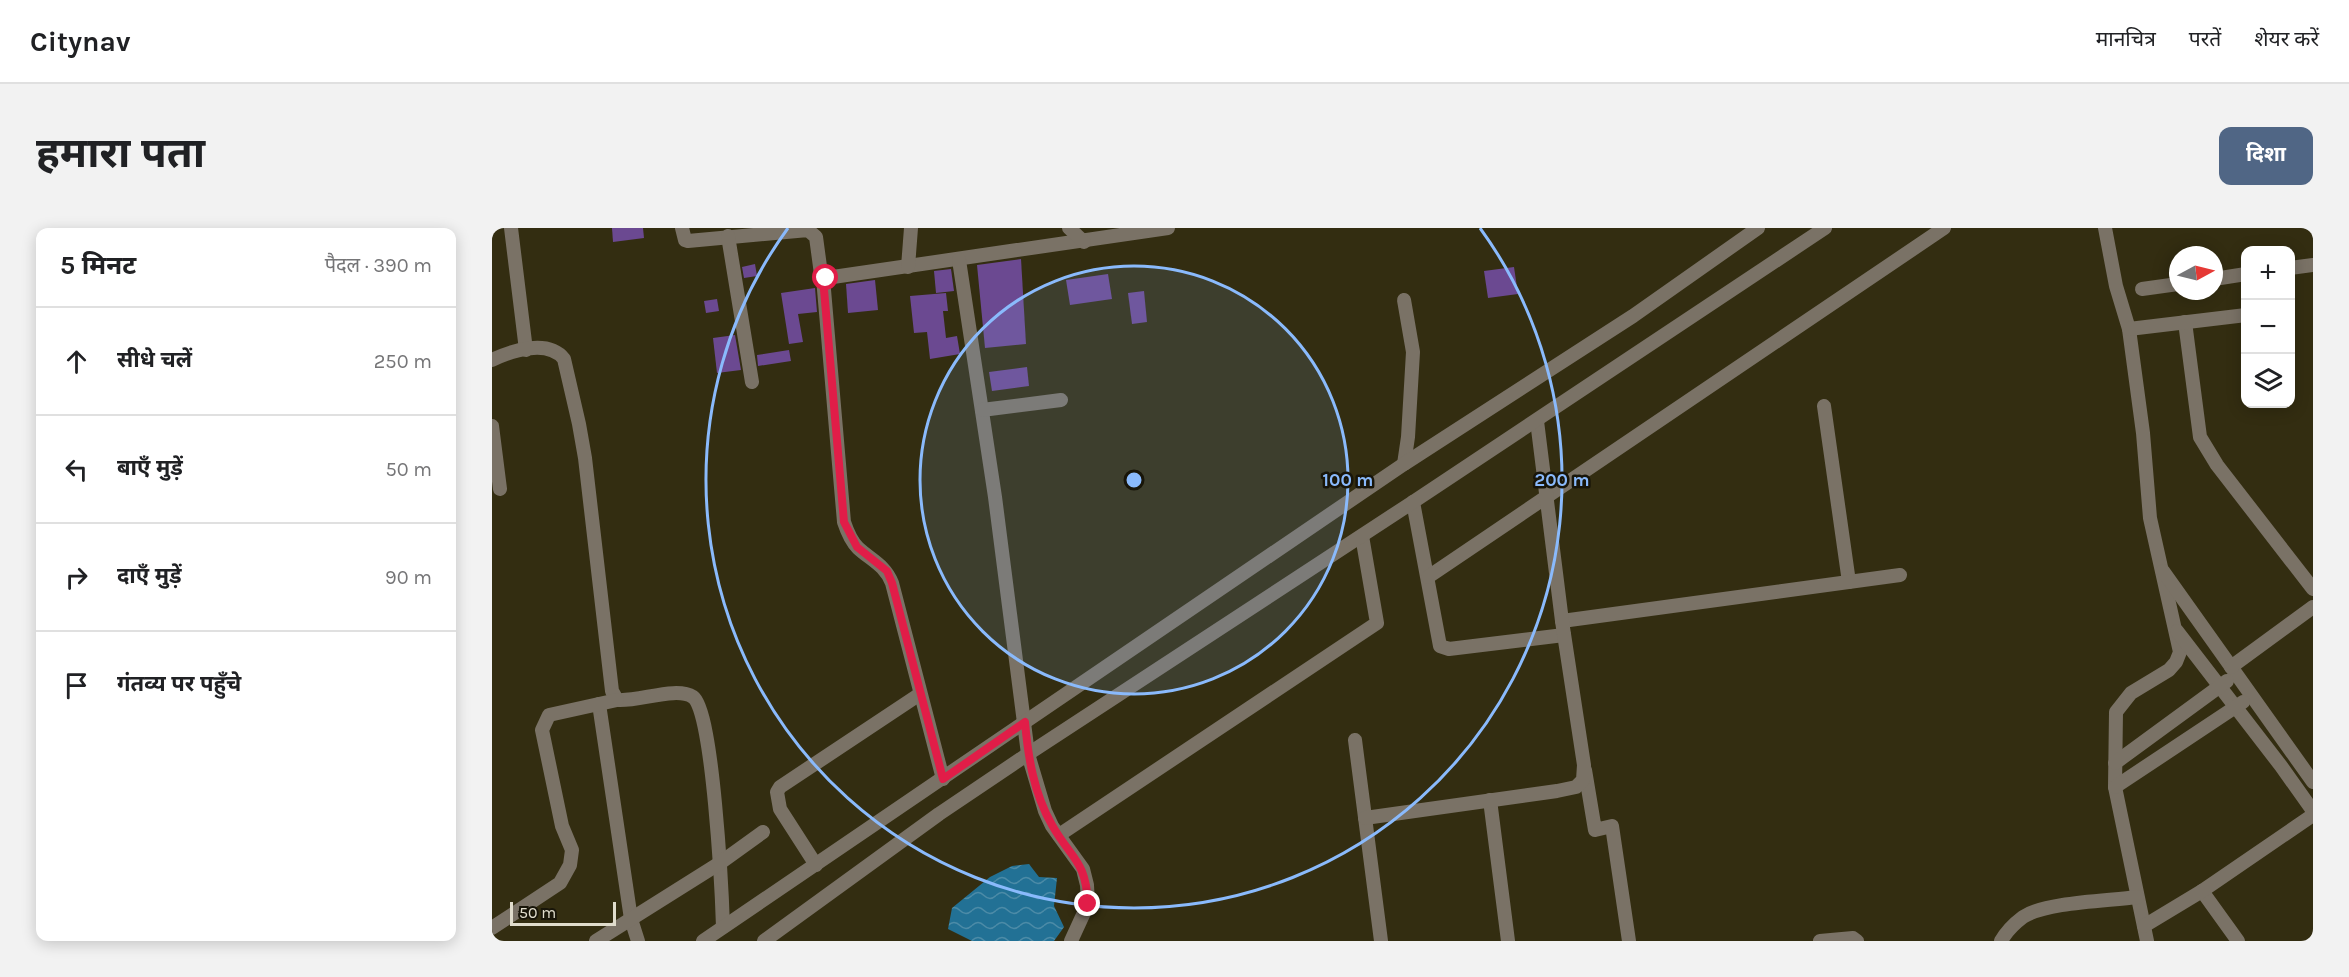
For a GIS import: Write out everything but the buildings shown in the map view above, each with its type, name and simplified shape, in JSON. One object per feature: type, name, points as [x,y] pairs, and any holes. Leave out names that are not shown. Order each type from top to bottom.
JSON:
[{"type":"street","points":[[511,228],[526,350]]},
{"type":"street","points":[[682,228],[685,240],[688,241],[801,230],[813,232],[816,237],[823,278],[844,522],[857,547],[887,571],[943,779]]},
{"type":"street","points":[[908,267],[912,228]]},
{"type":"street","points":[[1069,228],[1084,242]]},
{"type":"street","points":[[823,278],[1084,242],[1168,228]]},
{"type":"street","points":[[703,941],[1404,464],[1633,316],[1741,233],[1758,228]]},
{"type":"street","points":[[764,941],[939,814],[1028,754],[1537,421],[1825,228]]},
{"type":"street","points":[[1428,577],[1546,495],[1944,228]]},
{"type":"street","points":[[2105,228],[2116,286],[2129,329],[2143,433],[2150,518],[2180,652],[2176,662],[2169,670],[2131,693],[2116,712],[2115,787],[2147,941]]},
{"type":"street","points":[[728,236],[752,382]]},
{"type":"street","points":[[959,260],[982,410],[1028,754],[1045,811],[1083,870],[1087,885],[1088,904],[1071,941]]},
{"type":"street","points":[[2295,267],[2313,265]]},
{"type":"street","points":[[2223,278],[2241,275]]},
{"type":"street","points":[[2142,289],[2169,285]]},
{"type":"street","points":[[1404,300],[1413,352],[1408,437],[1404,464]]},
{"type":"street","points":[[2129,329],[2241,316]]},
{"type":"street","points":[[2185,322],[2200,437],[2217,465],[2313,589]]},
{"type":"street","points":[[492,360],[526,350],[548,347],[558,351],[564,359],[579,424],[612,691],[617,700]]},
{"type":"street","points":[[982,410],[1060,400]]},
{"type":"street","points":[[1824,406],[1849,582]]},
{"type":"street","points":[[1537,421],[1563,628],[1595,830],[1612,826],[1629,941]]},
{"type":"street","points":[[492,426],[500,489]]},
{"type":"street","points":[[1413,502],[1440,646],[1449,649],[1563,628],[1900,575]]},
{"type":"street","points":[[1059,836],[1377,623],[1362,536]]},
{"type":"street","points":[[2159,564],[2313,782]]},
{"type":"street","points":[[2115,763],[2221,686],[2233,670],[2313,607]]},
{"type":"street","points":[[2144,926],[2202,891],[2313,813],[2221,686],[2176,629]]},
{"type":"street","points":[[492,928],[560,882],[570,865],[572,850],[562,826],[542,730],[549,715],[617,700],[628,701],[684,693],[696,698],[702,710],[705,728],[720,863],[723,927]]},
{"type":"street","points":[[816,865],[780,809],[777,792],[780,787],[920,694]]},
{"type":"street","points":[[2115,787],[2252,697]]},
{"type":"street","points":[[599,704],[631,919],[638,941]]},
{"type":"street","points":[[1355,740],[1381,941]]},
{"type":"street","points":[[1365,818],[1576,787],[1584,780],[1584,765]]},
{"type":"street","points":[[1490,801],[1508,941]]},
{"type":"street","points":[[596,941],[720,863],[763,832]]},
{"type":"street","points":[[2202,891],[2238,941]]},
{"type":"street","points":[[2001,941],[2006,933],[2024,917],[2043,909],[2137,897]]},
{"type":"street","points":[[1820,941],[1853,938],[1857,941]]},
{"type":"water","points":[[1029,864],[1039,877],[1057,878],[1054,906],[1064,927],[1054,941],[972,941],[948,929],[952,908],[990,877],[1012,866]]},
{"type":"route","points":[[826,278],[823,278],[844,522],[847,532],[857,547],[887,571],[892,583],[943,779],[1025,722],[1028,754],[1038,791],[1052,826],[1083,870],[1088,904]]}]
